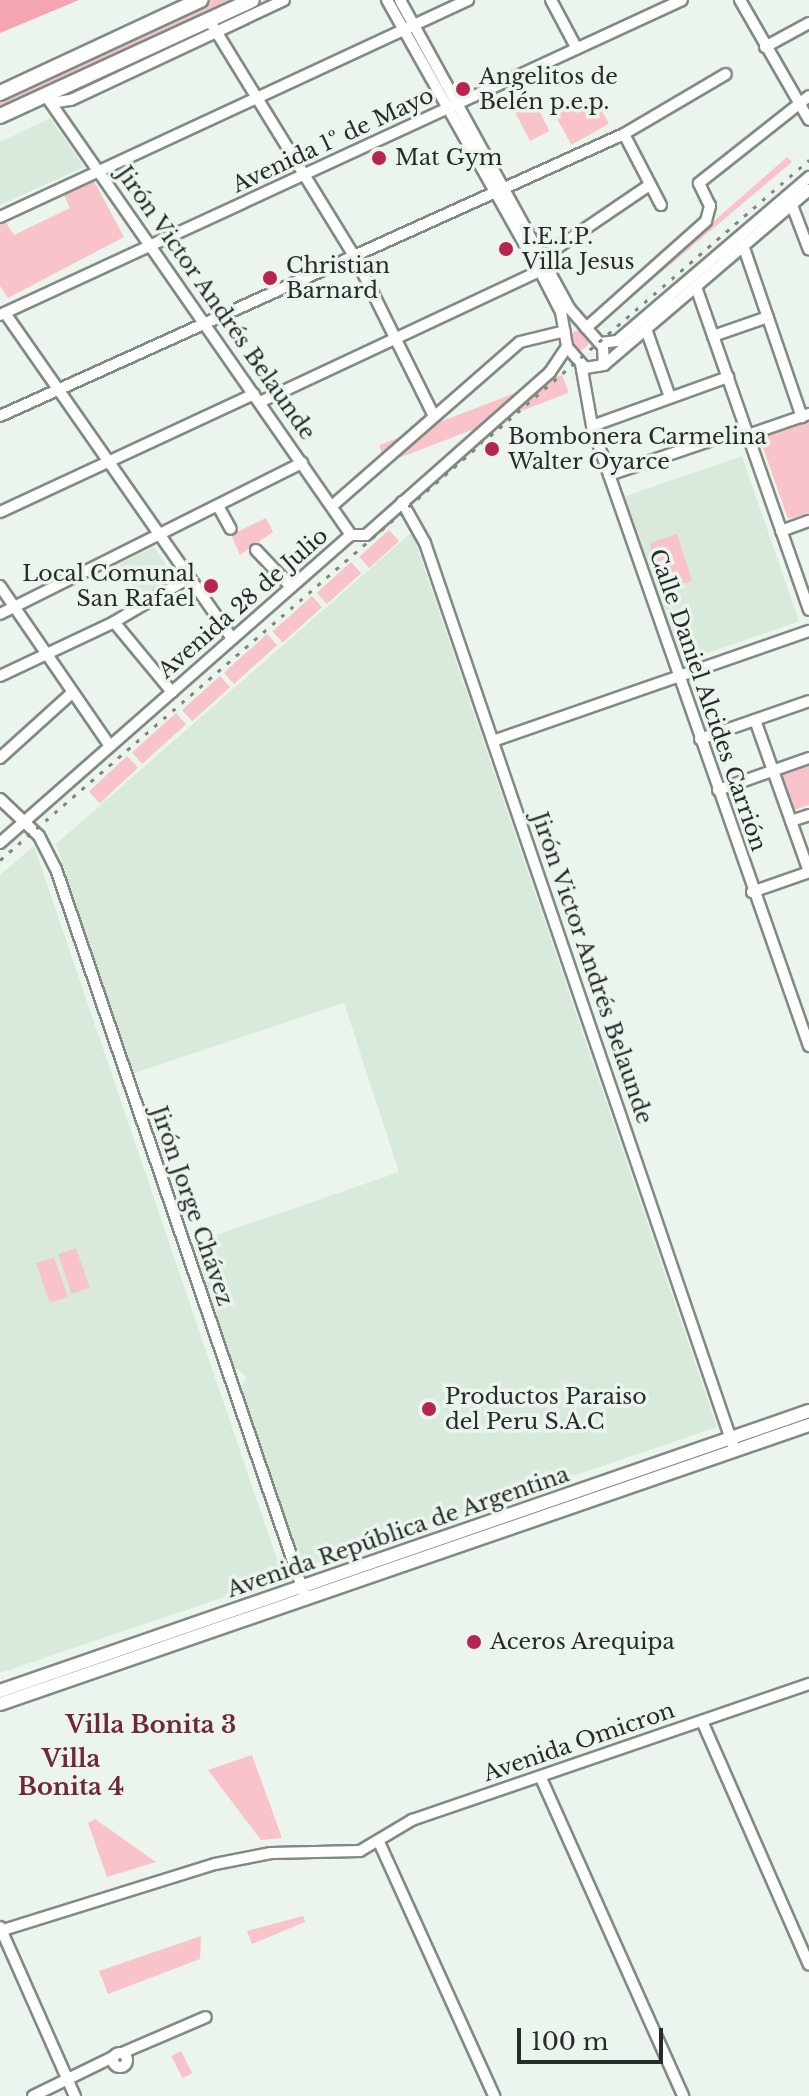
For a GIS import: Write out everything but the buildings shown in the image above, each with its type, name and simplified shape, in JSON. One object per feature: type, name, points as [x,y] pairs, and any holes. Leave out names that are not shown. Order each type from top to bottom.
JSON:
[{"type":"highway","points":[[0,93],[200,0]]},
{"type":"highway","points":[[0,116],[49,100],[213,26],[252,0]]},
{"type":"main road","name":"Avenida República de Argentina","points":[[0,1704],[523,1509],[809,1411]]},
{"type":"main road","name":"Avenida República de Argentina","points":[[0,1691],[528,1522],[809,1425]]},
{"type":"main road","points":[[523,1509],[528,1522]]},
{"type":"street","points":[[284,0],[213,26],[307,174],[355,257],[433,414]]},
{"type":"street","points":[[387,0],[409,28],[543,266],[582,325],[601,343],[620,345],[646,329],[743,245],[809,177]]},
{"type":"street","points":[[400,0],[409,28]]},
{"type":"street","points":[[0,217],[468,0]]},
{"type":"street","points":[[551,0],[577,49]]},
{"type":"street","name":"Avenida 1º de Mayo","points":[[2,314],[149,242],[307,174],[682,0]]},
{"type":"street","points":[[740,0],[809,120]]},
{"type":"street","points":[[765,47],[809,23]]},
{"type":"street","points":[[0,416],[624,134],[726,74]]},
{"type":"street","points":[[332,506],[433,414],[520,342],[582,325],[706,221],[710,206],[699,183],[809,96]]},
{"type":"street","name":"Jirón Victor Andrés Belaunde","points":[[49,100],[351,535]]},
{"type":"street","points":[[624,134],[648,186],[661,205]]},
{"type":"street","points":[[0,512],[106,462],[395,340],[543,266],[648,186]]},
{"type":"street","points":[[543,266],[566,330],[567,347],[578,362],[595,370],[790,199],[809,190]]},
{"type":"street","points":[[790,199],[808,247]]},
{"type":"street","points":[[609,475],[806,416],[743,245]]},
{"type":"street","points":[[696,287],[809,610]]},
{"type":"street","points":[[2,314],[59,389],[106,462],[232,639]]},
{"type":"street","points":[[713,336],[768,317]]},
{"type":"street","points":[[646,329],[670,397]]},
{"type":"street","points":[[601,343],[604,365]]},
{"type":"street","name":"Avenida 28 de Julio","points":[[0,843],[351,535],[362,537],[550,372],[567,347]]},
{"type":"street","name":"Avenida 28 de Julio","points":[[550,372],[578,362]]},
{"type":"street","name":"Calle Daniel Alcides Carrión","points":[[578,362],[592,426],[752,892],[809,1046]]},
{"type":"street","points":[[592,426],[728,377]]},
{"type":"street","points":[[0,614],[302,463]]},
{"type":"street","name":"Jirón Victor Andrés Belaunde","points":[[402,502],[422,534],[735,1451]]},
{"type":"street","points":[[218,506],[231,529]]},
{"type":"street","points":[[781,531],[809,521]]},
{"type":"street","points":[[256,550],[291,587]]},
{"type":"street","points":[[0,676],[114,622],[187,579]]},
{"type":"street","points":[[0,586],[110,746]]},
{"type":"street","points":[[114,622],[172,692]]},
{"type":"street","points":[[493,741],[809,631]]},
{"type":"street","points":[[0,758],[73,692]]},
{"type":"street","points":[[700,739],[809,701]]},
{"type":"street","points":[[752,892],[809,872],[755,720]]},
{"type":"street","points":[[718,790],[809,758]]},
{"type":"street","name":"Jirón Jorge Chávez","points":[[0,799],[34,830],[56,869],[303,1593]]},
{"type":"street","points":[[791,821],[809,815]]},
{"type":"street","name":"Avenida Omicron","points":[[0,1930],[215,1864],[271,1853],[368,1849],[412,1820],[809,1684]]},
{"type":"street","points":[[702,1721],[809,1965]]},
{"type":"street","points":[[541,1778],[683,2096]]},
{"type":"street","points":[[379,1842],[494,2096]]},
{"type":"street","points":[[0,1930],[75,2096]]},
{"type":"street","points":[[33,2096],[206,2017]]},
{"type":"shaded area","points":[[0,0],[79,0],[0,33]]},
{"type":"shaded area","points":[[209,0],[230,0],[0,111],[0,97]]},
{"type":"shaded area","points":[[529,91],[549,131],[530,141],[509,101]]},
{"type":"shaded area","points":[[593,95],[609,124],[571,145],[555,116]]},
{"type":"shaded area","points":[[50,118],[84,167],[0,205],[0,142]]},
{"type":"shaded area","points":[[787,157],[792,162],[601,323],[600,321]]},
{"type":"shaded area","points":[[93,179],[124,237],[8,298],[0,286],[0,224],[5,221],[14,235],[70,208],[64,195]]},
{"type":"shaded area","points":[[579,330],[586,333],[589,340],[586,347],[579,350],[572,347],[569,340],[572,333]]},
{"type":"shaded area","points":[[562,375],[569,393],[386,463],[379,445]]},
{"type":"shaded area","points":[[809,418],[809,513],[788,519],[759,436]]},
{"type":"shaded area","points":[[742,456],[799,621],[680,662],[623,497]]},
{"type":"shaded area","points":[[266,518],[273,532],[240,555],[231,535]]},
{"type":"shaded area","points":[[389,530],[399,541],[369,568],[359,557]]},
{"type":"shaded area","points":[[412,532],[717,1427],[302,1568],[240,1389],[247,1378],[233,1365],[193,1243],[399,1172],[344,1003],[132,1074],[56,844]]},
{"type":"shaded area","points":[[677,534],[692,581],[665,590],[649,543]]},
{"type":"shaded area","points":[[154,547],[175,577],[142,601],[119,564]]},
{"type":"shaded area","points":[[351,562],[361,573],[327,604],[317,593]]},
{"type":"shaded area","points":[[312,596],[322,607],[283,643],[273,631]]},
{"type":"shaded area","points":[[267,634],[277,645],[234,684],[224,673]]},
{"type":"shaded area","points":[[220,676],[230,687],[192,721],[182,710]]},
{"type":"shaded area","points":[[176,713],[186,724],[142,764],[132,752]]},
{"type":"shaded area","points":[[127,756],[138,768],[100,803],[89,791]]},
{"type":"shaded area","points":[[809,764],[809,805],[791,811],[778,775]]},
{"type":"shaded area","points":[[34,846],[283,1577],[0,1673],[0,875]]},
{"type":"shaded area","points":[[76,1248],[90,1288],[72,1294],[58,1254]]},
{"type":"shaded area","points":[[54,1257],[68,1297],[50,1303],[36,1263]]},
{"type":"shaded area","points":[[252,1755],[282,1838],[261,1840],[208,1770]]},
{"type":"shaded area","points":[[95,1819],[156,1862],[107,1877],[88,1823]]},
{"type":"shaded area","points":[[303,1916],[305,1922],[252,1944],[247,1931]]},
{"type":"shaded area","points":[[201,1936],[200,1959],[108,1994],[99,1971]]},
{"type":"shaded area","points":[[181,2051],[192,2073],[183,2078],[171,2056]]},
{"type":"railway","points":[[0,860],[809,160]]},
{"type":"place","name":"Angelitos de Belén p.e.p.","points":[[463,89]]},
{"type":"place","name":"Mat Gym","points":[[379,158]]},
{"type":"place","name":"I.E.I.P. Villa Jesus","points":[[506,249]]},
{"type":"place","name":"Christian Barnard","points":[[270,278]]},
{"type":"place","name":"Bombonera Carmelina Walter Oyarce","points":[[492,449]]},
{"type":"place","name":"Local Comunal San Rafael","points":[[211,586]]},
{"type":"place","name":"Productos Paraiso del Peru S.A.C","points":[[429,1409]]},
{"type":"place","name":"Aceros Arequipa","points":[[474,1642]]},
{"type":"district","name":"Villa Bonita 3","points":[[151,1725]]},
{"type":"district","name":"Villa Bonita 4","points":[[71,1773]]}]
